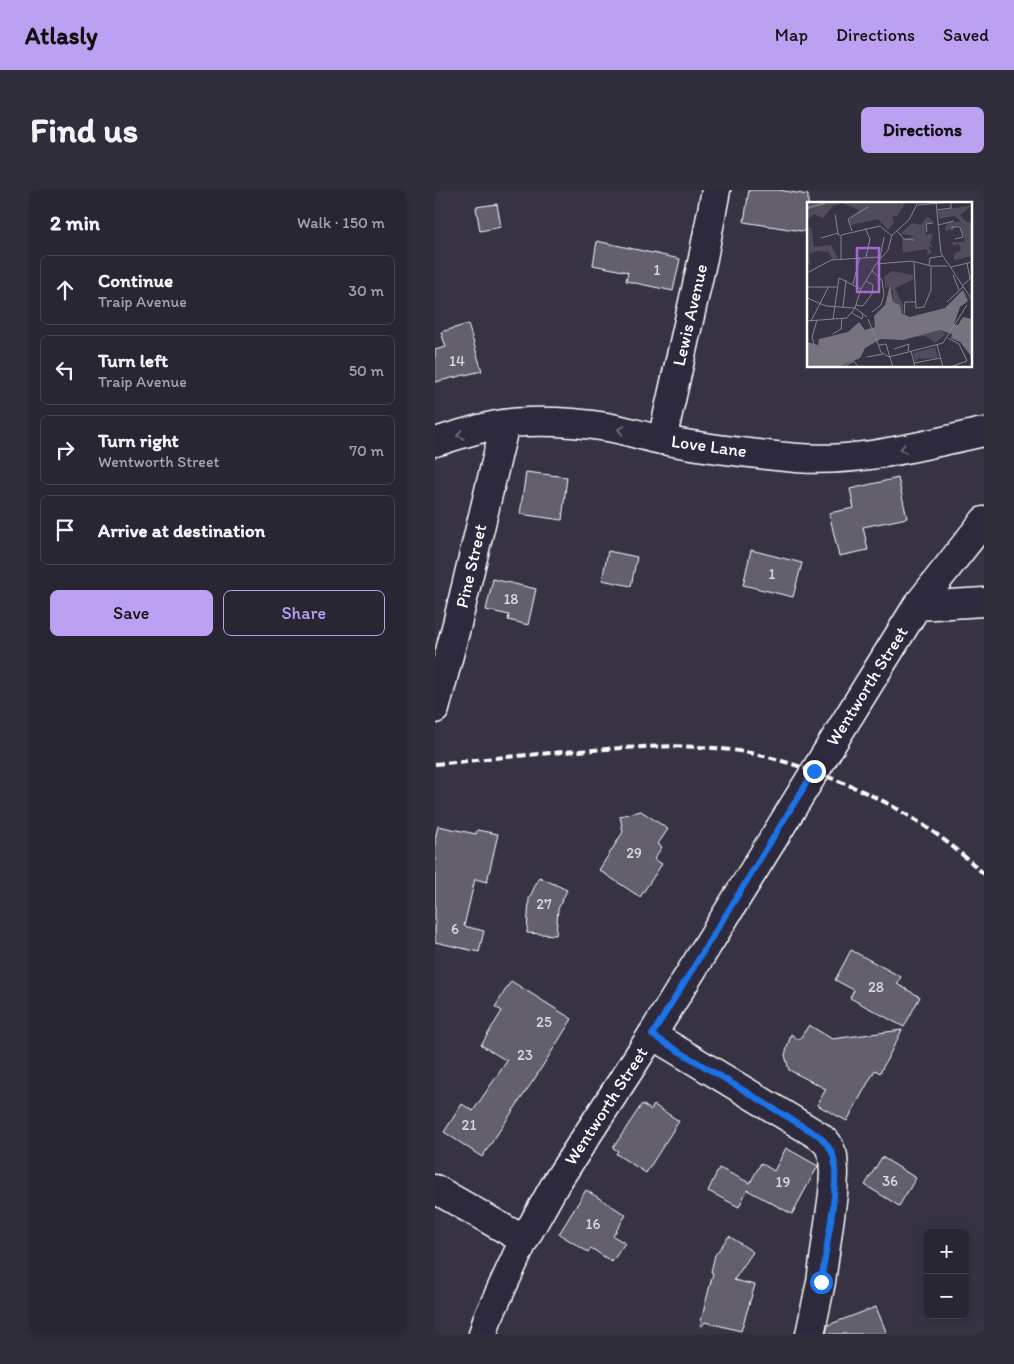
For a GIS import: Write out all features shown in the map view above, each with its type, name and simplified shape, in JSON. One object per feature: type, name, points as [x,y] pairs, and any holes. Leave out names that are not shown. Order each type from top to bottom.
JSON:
[{"type":"street","name":"Lewis Avenue","points":[[661,440],[703,258],[716,190]]},
{"type":"street","name":"Love Lane","points":[[435,442],[505,424],[562,422],[607,427],[661,440],[798,458],[831,458],[868,456],[984,432]]},
{"type":"street","name":"Pine Street","points":[[435,709],[505,424]]},
{"type":"street","name":"Wentworth Street","points":[[483,1334],[487,1320],[524,1240],[556,1183],[652,1035],[917,606],[984,521]]},
{"type":"street","points":[[917,606],[984,602]]},
{"type":"street","points":[[652,1035],[819,1136],[827,1144],[833,1156],[835,1172],[821,1282],[811,1334]]},
{"type":"street","points":[[435,1188],[524,1240]]},
{"type":"building","points":[[749,190],[779,190],[808,195],[807,232],[744,222]]},
{"type":"building","points":[[497,204],[501,227],[480,231],[476,207]]},
{"type":"building","points":[[597,241],[680,259],[673,291],[626,281],[628,272],[593,265]]},
{"type":"building","points":[[468,324],[482,371],[435,382],[435,350],[446,347],[441,332]]},
{"type":"building","points":[[526,472],[567,477],[562,520],[520,514]]},
{"type":"building","points":[[898,478],[907,518],[863,527],[868,550],[839,556],[829,513],[854,508],[850,489]]},
{"type":"building","points":[[751,550],[802,563],[793,597],[743,585]]},
{"type":"building","points":[[608,551],[637,557],[631,586],[602,580]]},
{"type":"building","points":[[493,579],[536,589],[528,625],[508,620],[509,615],[486,610]]},
{"type":"building","points":[[641,811],[668,829],[658,844],[662,847],[654,859],[662,864],[640,897],[599,870],[623,832],[620,816]]},
{"type":"building","points":[[438,826],[476,834],[477,830],[498,834],[487,882],[475,879],[464,926],[484,931],[479,952],[435,942],[435,839]]},
{"type":"building","points":[[539,877],[567,890],[558,909],[556,935],[527,933],[529,899]]},
{"type":"building","points":[[851,950],[901,977],[897,984],[920,997],[904,1027],[850,998],[854,990],[835,980]]},
{"type":"building","points":[[511,981],[572,1019],[482,1157],[444,1132],[462,1104],[473,1111],[507,1061],[481,1045],[502,1011],[495,1007]]},
{"type":"building","points":[[809,1025],[832,1039],[902,1030],[880,1073],[875,1070],[847,1121],[817,1105],[826,1089],[789,1070],[785,1055],[791,1034],[799,1040]]},
{"type":"building","points":[[642,1104],[651,1110],[654,1105],[679,1121],[646,1173],[616,1154],[618,1151],[613,1148]]},
{"type":"building","points":[[786,1148],[818,1166],[792,1214],[747,1190],[739,1207],[708,1191],[719,1168],[750,1183],[761,1163],[774,1171]]},
{"type":"building","points":[[882,1157],[916,1178],[899,1206],[865,1185]]},
{"type":"building","points":[[586,1190],[626,1215],[613,1236],[625,1243],[612,1262],[591,1248],[588,1252],[559,1234]]},
{"type":"building","points":[[729,1236],[753,1252],[734,1280],[755,1285],[741,1331],[705,1322],[702,1326],[700,1325],[713,1273],[711,1272],[715,1255]]},
{"type":"building","points":[[876,1307],[887,1334],[826,1334],[828,1325]]},
{"type":"railway","points":[[435,764],[641,747],[674,746],[746,752],[805,769],[841,782],[885,802],[946,841],[984,874]]},
{"type":"route","points":[[814,771],[652,1035],[819,1136],[827,1144],[833,1156],[835,1172],[821,1282]]}]
